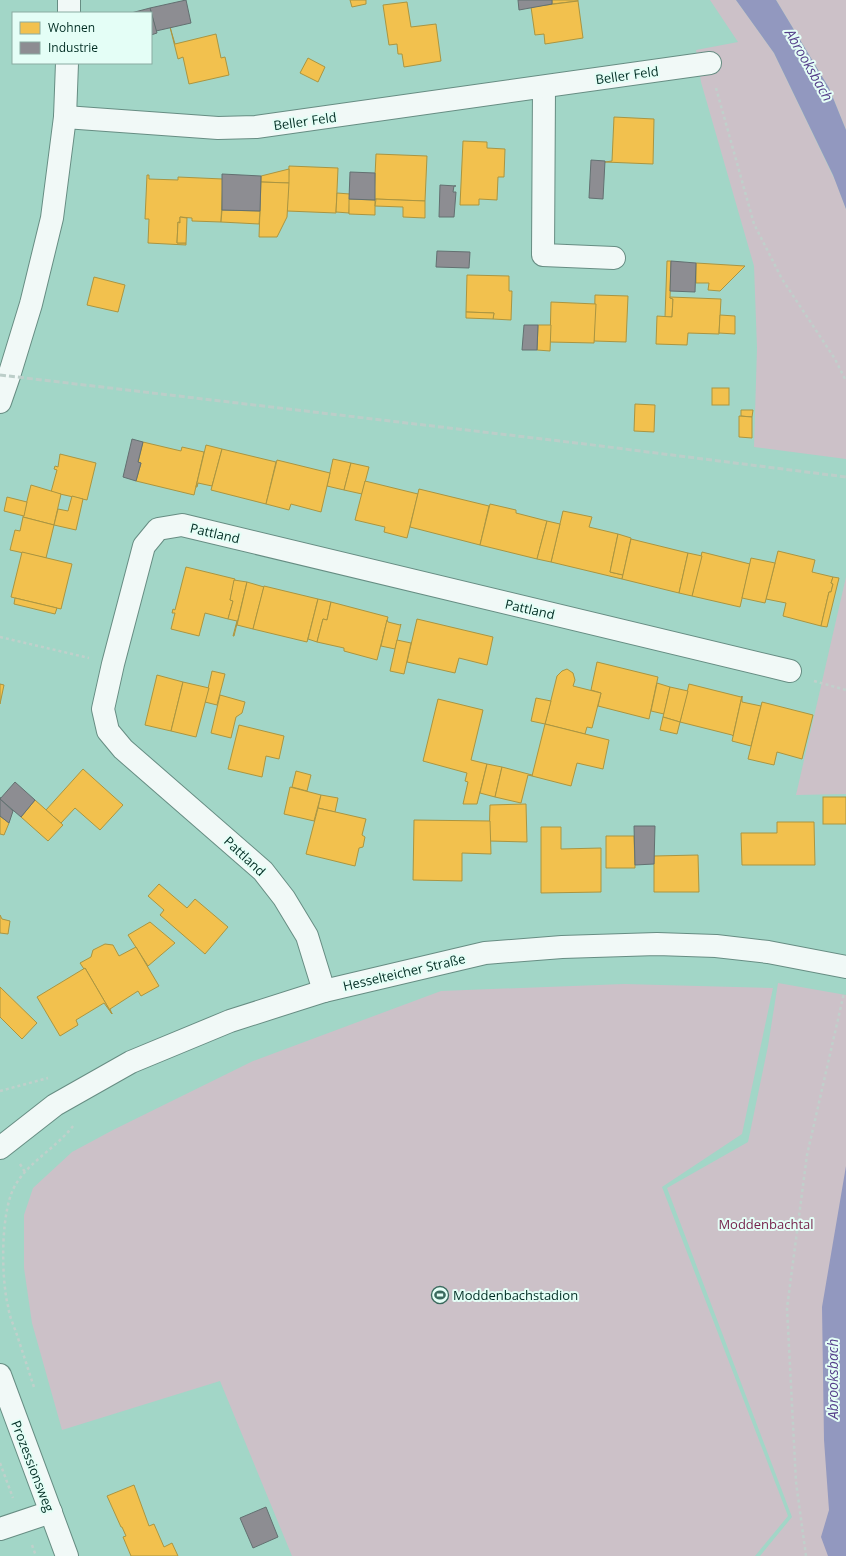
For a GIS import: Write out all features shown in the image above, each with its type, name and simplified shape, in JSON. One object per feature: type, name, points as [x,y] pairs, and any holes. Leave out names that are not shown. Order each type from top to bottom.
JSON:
[{"type":"street","points":[[69,0],[69,12]]},
{"type":"street","name":"Beller Feld","points":[[65,116],[218,128],[256,127],[544,88],[710,63]]},
{"type":"street","points":[[0,402],[10,376],[31,304],[52,218],[65,116],[67,64]]},
{"type":"street","points":[[544,88],[543,255],[614,258]]},
{"type":"street","name":"Pattland","points":[[324,990],[307,936],[284,898],[263,871],[123,749],[108,731],[103,709],[113,664],[144,546],[158,529],[182,525],[790,671]]},
{"type":"street","name":"Hesselteicher Straße","points":[[0,1148],[56,1105],[130,1062],[230,1021],[324,990],[485,953],[562,947],[657,944],[716,946],[768,952],[846,966]]},
{"type":"street","name":"Prozessionsweg","points":[[0,1375],[67,1556]]},
{"type":"street","points":[[0,1529],[51,1512]]},
{"type":"path","points":[[710,63],[754,224],[782,279],[835,359],[846,381]]},
{"type":"path","points":[[0,637],[113,664]]},
{"type":"path","points":[[790,671],[813,681],[846,690]]},
{"type":"path","points":[[806,1556],[796,1482],[787,1308],[807,1155],[846,986]]},
{"type":"path","points":[[25,1172],[16,1183],[10,1194],[2,1260],[7,1306],[36,1392]]},
{"type":"green space","points":[[710,0],[736,0],[774,53],[836,182],[846,209],[846,459],[754,447],[757,348],[754,266],[701,82],[696,50],[738,42]]},
{"type":"green space","points":[[776,0],[846,0],[846,130],[829,88]]},
{"type":"green space","points":[[846,577],[846,794],[796,795]]},
{"type":"green space","name":"Moddenbachtal","points":[[778,983],[846,995],[846,1556],[760,1556],[792,1517],[667,1188],[748,1142],[768,1046]]},
{"type":"green space","points":[[624,984],[773,988],[742,1134],[662,1187],[788,1516],[755,1556],[292,1556],[220,1381],[62,1430],[32,1323],[24,1268],[24,1215],[33,1188],[72,1152],[113,1130],[253,1061],[441,991]]},
{"type":"water","name":"Abrooksbach","points":[[736,0],[776,0],[829,88],[846,130],[846,209],[833,175],[774,53]]},
{"type":"water","name":"Abrooksbach","points":[[846,1166],[846,1556],[828,1556],[821,1537],[829,1510],[824,1440],[822,1307]]},
{"type":"building: Wohnen","points":[[350,0],[366,0],[366,4],[352,7]]},
{"type":"building: Wohnen","points":[[552,0],[578,0],[578,1],[552,4]]},
{"type":"building: Wohnen","points":[[578,1],[583,38],[545,44],[544,34],[535,35],[531,7]]},
{"type":"building: Wohnen","points":[[407,2],[411,27],[436,24],[441,61],[404,67],[402,54],[398,54],[397,44],[389,45],[383,5]]},
{"type":"building: Wohnen","points":[[170,27],[175,44],[216,34],[221,58],[225,57],[229,75],[189,84],[183,57],[178,59]]},
{"type":"building: Wohnen","points":[[308,58],[325,67],[318,82],[300,73]]},
{"type":"building: Wohnen","points":[[614,117],[654,119],[653,164],[605,162],[612,161]]},
{"type":"building: Wohnen","points":[[463,141],[487,142],[487,148],[505,149],[504,177],[498,177],[497,200],[479,199],[479,205],[460,205]]},
{"type":"building: Wohnen","points":[[376,154],[427,156],[425,201],[374,199]]},
{"type":"building: Wohnen","points":[[289,166],[338,168],[336,213],[287,211]]},
{"type":"building: Wohnen","points":[[289,169],[289,183],[261,182],[261,176]]},
{"type":"building: Wohnen","points":[[147,175],[149,175],[149,179],[178,180],[178,177],[223,179],[221,222],[192,221],[192,218],[180,217],[180,223],[178,222],[177,243],[186,243],[186,245],[148,243],[149,219],[145,219]]},
{"type":"building: Wohnen","points":[[261,182],[289,183],[287,217],[277,237],[259,237]]},
{"type":"building: Wohnen","points":[[337,193],[350,194],[349,213],[336,212]]},
{"type":"building: Wohnen","points":[[349,199],[375,200],[375,215],[349,214]]},
{"type":"building: Wohnen","points":[[376,199],[425,201],[425,218],[403,217],[403,207],[375,206]]},
{"type":"building: Wohnen","points":[[222,210],[260,211],[259,224],[221,222]]},
{"type":"building: Wohnen","points":[[180,217],[187,218],[186,243],[177,243],[178,222],[180,223]]},
{"type":"building: Wohnen","points":[[667,261],[671,261],[670,298],[673,299],[672,317],[665,317]]},
{"type":"building: Wohnen","points":[[696,263],[745,266],[720,291],[708,290],[709,283],[696,283]]},
{"type":"building: Wohnen","points":[[467,275],[509,276],[509,291],[512,291],[511,320],[493,319],[494,313],[466,312]]},
{"type":"building: Wohnen","points":[[94,277],[125,285],[118,312],[87,305]]},
{"type":"building: Wohnen","points":[[595,295],[628,296],[626,342],[594,341]]},
{"type":"building: Wohnen","points":[[670,297],[721,299],[719,334],[688,333],[687,345],[656,344],[657,316],[672,317],[673,299]]},
{"type":"building: Wohnen","points":[[551,302],[596,304],[594,343],[550,342]]},
{"type":"building: Wohnen","points":[[466,312],[494,313],[493,319],[466,318]]},
{"type":"building: Wohnen","points":[[720,315],[735,316],[735,334],[719,333]]},
{"type":"building: Wohnen","points":[[538,325],[551,325],[550,351],[537,350]]},
{"type":"building: Wohnen","points":[[712,388],[729,388],[729,405],[712,405]]},
{"type":"building: Wohnen","points":[[635,404],[655,405],[654,432],[634,431]]},
{"type":"building: Wohnen","points":[[741,410],[753,410],[752,417],[741,416]]},
{"type":"building: Wohnen","points":[[739,416],[752,417],[752,438],[739,437]]},
{"type":"building: Wohnen","points":[[143,442],[181,451],[182,447],[204,452],[194,495],[136,481],[141,463],[138,462]]},
{"type":"building: Wohnen","points":[[206,445],[222,449],[212,486],[198,483],[196,487]]},
{"type":"building: Wohnen","points":[[222,449],[276,462],[266,504],[211,490]]},
{"type":"building: Wohnen","points":[[60,454],[96,463],[87,500],[51,492],[57,470],[54,469],[55,466],[58,467]]},
{"type":"building: Wohnen","points":[[333,459],[351,463],[344,490],[327,486]]},
{"type":"building: Wohnen","points":[[277,460],[330,473],[321,512],[291,504],[289,510],[266,504]]},
{"type":"building: Wohnen","points":[[351,463],[369,467],[362,494],[344,490]]},
{"type":"building: Wohnen","points":[[365,481],[418,494],[407,538],[384,532],[385,527],[355,520]]},
{"type":"building: Wohnen","points":[[31,485],[61,494],[54,525],[23,517]]},
{"type":"building: Wohnen","points":[[419,489],[489,506],[480,545],[410,527]]},
{"type":"building: Wohnen","points":[[72,496],[83,499],[76,530],[54,525],[58,509],[68,511]]},
{"type":"building: Wohnen","points":[[7,497],[27,502],[24,516],[4,511]]},
{"type":"building: Wohnen","points":[[490,504],[516,510],[516,513],[547,521],[537,559],[480,545]]},
{"type":"building: Wohnen","points":[[563,511],[592,517],[589,527],[618,534],[610,572],[623,575],[622,579],[551,562]]},
{"type":"building: Wohnen","points":[[23,517],[54,525],[46,558],[10,550],[15,530],[20,531]]},
{"type":"building: Wohnen","points":[[547,521],[560,524],[551,562],[537,559]]},
{"type":"building: Wohnen","points":[[618,534],[631,538],[623,575],[610,572]]},
{"type":"building: Wohnen","points":[[631,539],[688,553],[679,593],[622,579]]},
{"type":"building: Wohnen","points":[[778,551],[815,560],[812,572],[833,577],[831,583],[833,584],[831,592],[829,592],[821,626],[783,616],[786,603],[766,599]]},
{"type":"building: Wohnen","points":[[22,552],[72,564],[61,609],[11,597]]},
{"type":"building: Wohnen","points":[[702,552],[750,564],[740,607],[692,596]]},
{"type":"building: Wohnen","points":[[688,553],[702,556],[692,596],[679,593]]},
{"type":"building: Wohnen","points":[[751,558],[775,563],[765,603],[742,598]]},
{"type":"building: Wohnen","points":[[186,567],[235,579],[230,600],[233,601],[228,619],[205,613],[199,636],[171,629],[175,613],[172,613],[173,609],[175,610]]},
{"type":"building: Wohnen","points":[[833,577],[839,578],[827,627],[821,626],[829,592],[831,592],[833,584],[831,583]]},
{"type":"building: Wohnen","points":[[234,580],[247,582],[234,636],[233,636],[237,621],[228,619],[233,601],[230,600]]},
{"type":"building: Wohnen","points":[[247,582],[264,587],[253,629],[237,625]]},
{"type":"building: Wohnen","points":[[264,586],[318,599],[307,642],[253,629]]},
{"type":"building: Wohnen","points":[[15,598],[57,608],[55,614],[14,604]]},
{"type":"building: Wohnen","points":[[318,599],[331,602],[327,620],[323,619],[317,642],[308,639]]},
{"type":"building: Wohnen","points":[[331,602],[388,617],[377,660],[344,651],[344,648],[317,642],[323,619],[327,620]]},
{"type":"building: Wohnen","points":[[417,619],[493,637],[487,665],[459,658],[455,673],[407,662]]},
{"type":"building: Wohnen","points":[[387,620],[388,622],[401,624],[395,649],[381,646]]},
{"type":"building: Wohnen","points":[[397,640],[411,643],[404,674],[390,671]]},
{"type":"building: Wohnen","points":[[597,662],[658,677],[649,719],[598,706],[601,693],[591,690]]},
{"type":"building: Wohnen","points":[[567,669],[573,673],[575,680],[573,686],[601,693],[592,728],[587,727],[585,734],[545,724],[557,676],[562,671]]},
{"type":"building: Wohnen","points":[[212,671],[225,674],[217,705],[205,702]]},
{"type":"building: Wohnen","points":[[157,675],[183,682],[171,731],[145,725]]},
{"type":"building: Wohnen","points":[[183,682],[209,688],[196,737],[171,731]]},
{"type":"building: Wohnen","points":[[657,683],[670,687],[664,714],[651,711]]},
{"type":"building: Wohnen","points":[[0,684],[4,685],[0,704]]},
{"type":"building: Wohnen","points":[[689,684],[742,696],[733,736],[680,722]]},
{"type":"building: Wohnen","points":[[670,687],[688,691],[680,722],[663,717]]},
{"type":"building: Wohnen","points":[[220,695],[245,702],[242,713],[236,717],[231,738],[211,733]]},
{"type":"building: Wohnen","points":[[742,696],[742,702],[761,706],[751,746],[732,741]]},
{"type":"building: Wohnen","points":[[536,698],[551,701],[545,724],[531,721]]},
{"type":"building: Wohnen","points":[[438,699],[483,710],[471,760],[487,764],[477,804],[463,804],[468,782],[465,781],[467,773],[423,761]]},
{"type":"building: Wohnen","points":[[762,702],[813,715],[802,759],[777,752],[774,765],[748,759]]},
{"type":"building: Wohnen","points":[[663,717],[680,722],[677,734],[660,730]]},
{"type":"building: Wohnen","points":[[545,724],[609,740],[603,769],[577,763],[571,786],[532,776]]},
{"type":"building: Wohnen","points":[[239,725],[284,736],[279,759],[266,756],[262,777],[228,769]]},
{"type":"building: Wohnen","points":[[487,764],[502,767],[495,797],[480,793]]},
{"type":"building: Wohnen","points":[[502,767],[532,775],[528,775],[521,803],[495,797]]},
{"type":"building: Wohnen","points":[[83,769],[123,805],[100,830],[75,808],[61,823],[46,810]]},
{"type":"building: Wohnen","points":[[296,771],[311,775],[307,791],[292,787]]},
{"type":"building: Wohnen","points":[[290,787],[321,795],[314,821],[284,814]]},
{"type":"building: Wohnen","points":[[321,795],[338,798],[335,812],[318,808]]},
{"type":"building: Wohnen","points":[[823,797],[846,797],[846,824],[823,824]]},
{"type":"building: Wohnen","points":[[35,800],[63,825],[48,841],[21,817]]},
{"type":"building: Wohnen","points":[[526,804],[527,842],[489,841],[490,805]]},
{"type":"building: Wohnen","points":[[318,808],[366,819],[362,835],[365,837],[363,847],[359,848],[355,866],[306,854]]},
{"type":"building: Wohnen","points":[[0,816],[9,823],[4,835],[0,834]]},
{"type":"building: Wohnen","points":[[414,820],[490,821],[491,854],[462,853],[462,881],[413,880]]},
{"type":"building: Wohnen","points":[[777,822],[814,822],[815,865],[742,865],[741,833],[777,833]]},
{"type":"building: Wohnen","points":[[541,827],[561,827],[561,849],[601,848],[601,892],[541,893]]},
{"type":"building: Wohnen","points":[[606,836],[634,836],[635,868],[606,868]]},
{"type":"building: Wohnen","points":[[698,855],[699,892],[654,892],[654,856]]},
{"type":"building: Wohnen","points":[[159,884],[187,908],[195,899],[228,927],[205,954],[160,915],[164,910],[148,896]]},
{"type":"building: Wohnen","points":[[0,915],[2,919],[10,921],[8,934],[0,933]]},
{"type":"building: Wohnen","points":[[150,922],[175,943],[148,966],[128,935]]},
{"type":"building: Wohnen","points":[[105,944],[113,945],[119,956],[136,947],[159,986],[141,996],[138,991],[110,1009],[112,1014],[85,968],[84,969],[80,963],[91,957],[93,950]]},
{"type":"building: Wohnen","points":[[85,968],[112,1014],[104,1003],[76,1020],[78,1025],[60,1036],[37,997]]},
{"type":"building: Wohnen","points":[[0,987],[37,1023],[22,1039],[0,1017]]},
{"type":"building: Wohnen","points":[[134,1485],[149,1526],[154,1524],[164,1547],[172,1543],[178,1556],[131,1556],[123,1537],[126,1536],[107,1496]]},
{"type":"building: Industrie","points":[[186,0],[191,23],[156,31],[150,8]]},
{"type":"building: Industrie","points":[[518,0],[552,0],[552,4],[519,10]]},
{"type":"building: Industrie","points":[[150,8],[151,12],[135,12]]},
{"type":"building: Industrie","points":[[152,15],[157,33],[152,35]]},
{"type":"building: Industrie","points":[[591,160],[605,161],[603,199],[589,198]]},
{"type":"building: Industrie","points":[[350,172],[375,173],[375,200],[349,199]]},
{"type":"building: Industrie","points":[[222,174],[261,176],[260,211],[222,210]]},
{"type":"building: Industrie","points":[[440,185],[456,186],[454,186],[453,192],[456,192],[454,217],[439,217]]},
{"type":"building: Industrie","points":[[437,251],[470,252],[469,268],[436,267]]},
{"type":"building: Industrie","points":[[671,261],[696,263],[695,292],[670,291]]},
{"type":"building: Industrie","points":[[524,325],[538,325],[537,350],[522,350]]},
{"type":"building: Industrie","points":[[132,439],[143,442],[138,462],[141,463],[136,481],[123,477]]},
{"type":"building: Industrie","points":[[15,782],[35,800],[21,817],[0,799]]},
{"type":"building: Industrie","points":[[0,799],[13,811],[9,823],[0,816]]},
{"type":"building: Industrie","points":[[634,826],[655,826],[654,864],[635,865]]},
{"type":"building: Industrie","points":[[266,1507],[278,1537],[253,1548],[240,1518]]},
{"type":"railway","points":[[0,375],[585,444],[846,477]]},
{"type":"place","name":"Moddenbachstadion","points":[[440,1295]]}]
